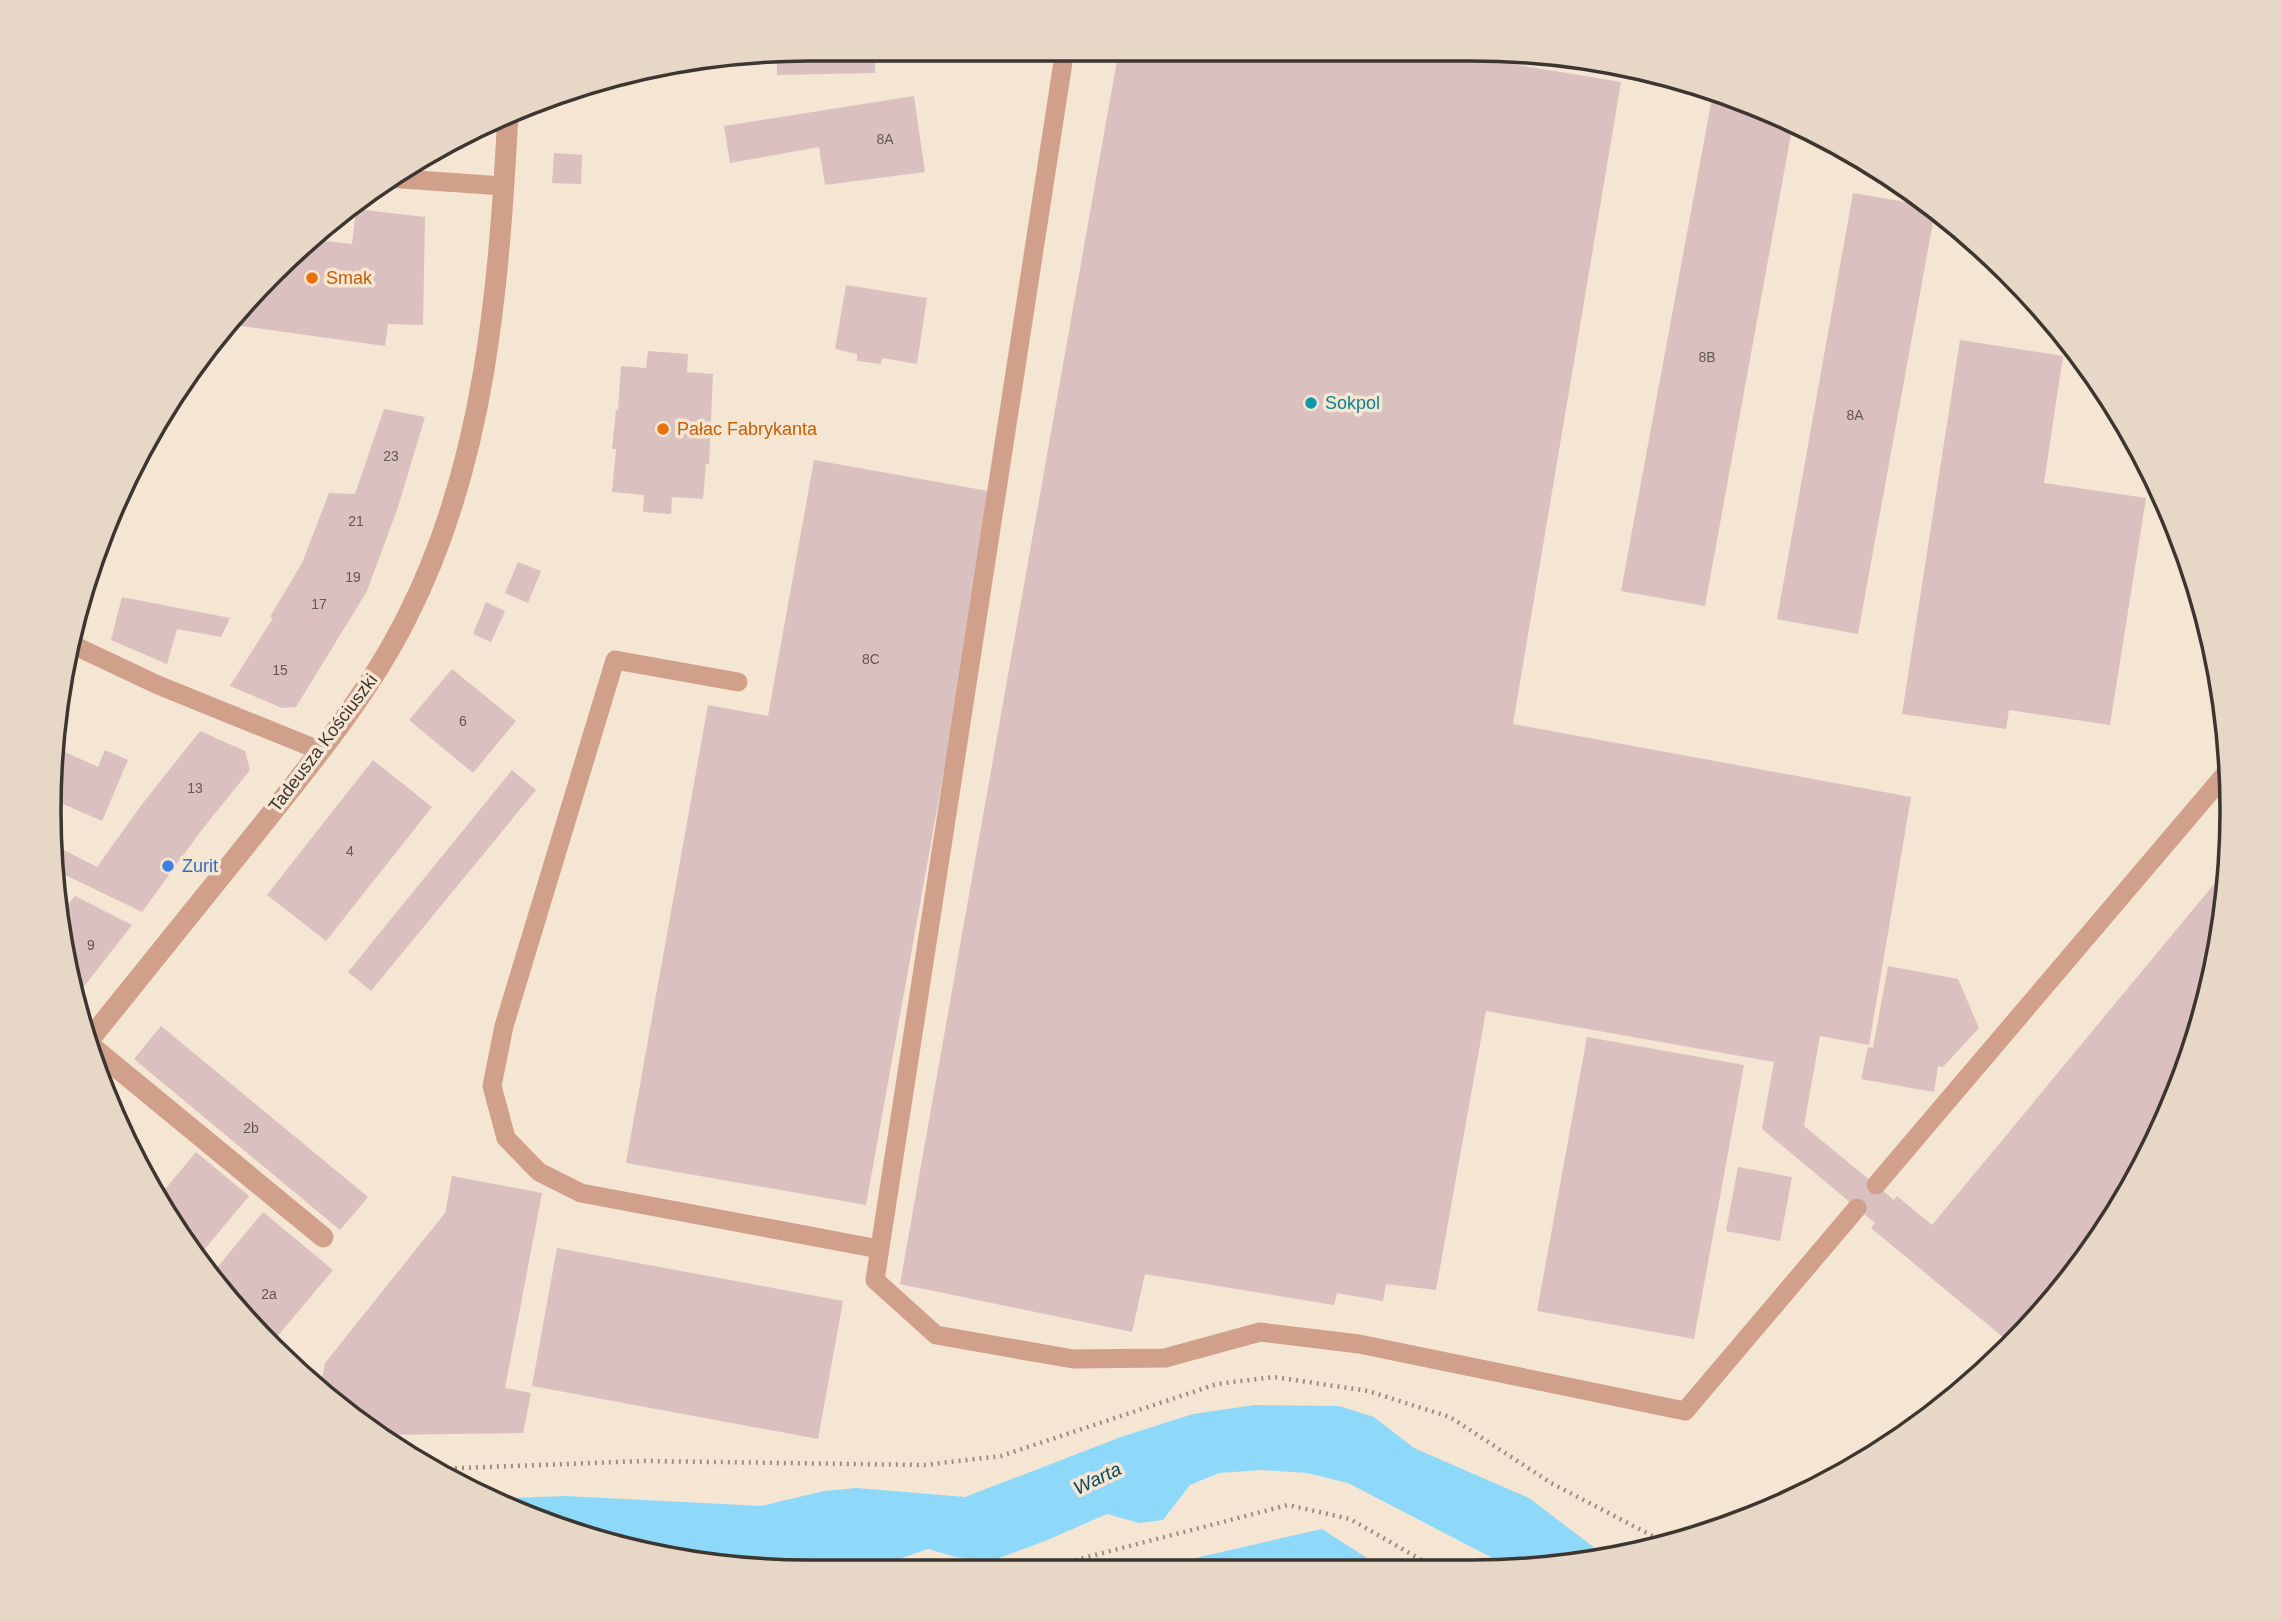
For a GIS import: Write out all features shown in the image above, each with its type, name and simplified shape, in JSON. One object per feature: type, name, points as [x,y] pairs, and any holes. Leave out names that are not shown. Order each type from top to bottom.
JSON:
[{"type":"street","name":"Tadeusza Kościuszki","points":[[95,1032],[321,751],[370,684],[408,616],[437,551],[477,416],[488,354],[507,126]]},
{"type":"street","points":[[103,1056],[323,1237]]},
{"type":"lane","points":[[1063,61],[875,1280],[936,1335],[1073,1359],[1165,1358],[1260,1332],[1359,1344],[1685,1410],[1857,1208]]},
{"type":"lane","points":[[408,179],[504,186]]},
{"type":"lane","points":[[80,648],[158,685],[321,751]]},
{"type":"lane","points":[[738,682],[615,660],[504,1026],[492,1086],[506,1138],[539,1172],[582,1193],[880,1249]]},
{"type":"lane","points":[[1876,1185],[2219,782]]},
{"type":"path","points":[[453,1468],[645,1461],[924,1465],[1000,1456],[1217,1384],[1274,1377],[1368,1391],[1450,1417],[1551,1483],[1654,1536]]},
{"type":"path","points":[[1076,1560],[1288,1505],[1350,1519],[1422,1560]]},
{"type":"water","name":"Warta","points":[[1255,1405],[1339,1406],[1374,1417],[1414,1448],[1529,1498],[1596,1549],[1495,1559],[1348,1483],[1307,1473],[1262,1470],[1219,1473],[1190,1485],[1163,1520],[1139,1523],[1107,1514],[994,1560],[956,1557],[928,1549],[896,1560],[810,1560],[713,1553],[617,1534],[570,1520],[513,1498],[565,1496],[761,1506],[824,1491],[857,1488],[965,1497],[1121,1437],[1193,1414]]},
{"type":"water","points":[[1322,1529],[1370,1560],[1186,1560]]},
{"type":"building","points":[[875,61],[875,73],[777,75],[777,62]]},
{"type":"building","name":"Sokpol","points":[[1117,61],[1501,62],[1621,82],[1513,724],[1911,797],[1869,1045],[1820,1036],[1804,1126],[1894,1200],[1897,1196],[1932,1225],[2216,882],[2205,957],[2180,1051],[2163,1097],[2119,1185],[2065,1267],[2003,1337],[1871,1228],[1875,1223],[1762,1129],[1774,1062],[1486,1011],[1436,1290],[1386,1284],[1383,1301],[1337,1293],[1334,1305],[1145,1274],[1132,1332],[900,1284]]},
{"type":"building","points":[[914,96],[925,172],[825,185],[819,147],[730,163],[724,126]]},
{"type":"building","points":[[1711,101],[1791,134],[1705,606],[1621,591]]},
{"type":"building","points":[[554,153],[582,155],[581,184],[552,183]]},
{"type":"building","points":[[1853,193],[1907,202],[1933,221],[1858,634],[1777,619]]},
{"type":"building","points":[[363,210],[425,217],[423,325],[388,324],[385,346],[239,326],[324,241],[352,244],[355,215]]},
{"type":"building","points":[[846,285],[927,298],[917,364],[882,358],[881,364],[857,361],[857,354],[835,349]]},
{"type":"building","points":[[1960,340],[2063,356],[2044,483],[2146,498],[2110,725],[2009,710],[2006,729],[1902,714]]},
{"type":"building","name":"Pałac Fabrykanta","points":[[648,351],[688,354],[687,372],[713,374],[709,464],[706,464],[703,499],[672,497],[671,514],[643,512],[644,495],[612,492],[616,449],[612,449],[621,366],[646,368]]},
{"type":"building","points":[[384,409],[425,417],[398,507],[367,591],[296,707],[282,708],[230,686],[273,618],[270,617],[302,563],[329,493],[355,494]]},
{"type":"building","points":[[814,460],[994,492],[866,1205],[626,1163],[708,705],[768,716]]},
{"type":"building","points":[[518,562],[541,571],[528,603],[505,593]]},
{"type":"building","points":[[122,597],[230,618],[221,637],[177,629],[167,664],[111,640]]},
{"type":"building","points":[[486,602],[505,611],[491,642],[473,634]]},
{"type":"building","points":[[452,669],[516,721],[473,773],[409,720]]},
{"type":"building","points":[[200,731],[245,751],[250,770],[200,832],[142,912],[65,875],[63,849],[97,867]]},
{"type":"building","points":[[105,750],[128,760],[102,821],[61,803],[64,752],[98,767]]},
{"type":"building","points":[[373,760],[432,807],[326,941],[267,895]]},
{"type":"building","points":[[512,770],[536,790],[371,991],[348,972]]},
{"type":"building","points":[[75,896],[132,925],[83,987],[76,957],[68,905]]},
{"type":"building","points":[[1888,966],[1958,979],[1979,1028],[1943,1067],[1938,1066],[1934,1092],[1861,1079],[1868,1047],[1873,1048]]},
{"type":"building","points":[[161,1026],[368,1197],[340,1230],[134,1059]]},
{"type":"building","points":[[1587,1037],[1744,1065],[1694,1339],[1537,1311]]},
{"type":"building","points":[[196,1152],[249,1196],[204,1250],[165,1190]]},
{"type":"building","points":[[1738,1167],[1792,1177],[1780,1241],[1726,1231]]},
{"type":"building","points":[[452,1176],[542,1193],[505,1388],[531,1393],[523,1433],[397,1435],[322,1379],[325,1363],[445,1213]]},
{"type":"building","points":[[263,1212],[333,1270],[277,1336],[217,1268]]},
{"type":"building","points":[[557,1248],[843,1301],[818,1439],[532,1386]]},
{"type":"place","name":"Smak","points":[[312,278]]},
{"type":"place","name":"Sokpol","points":[[1311,403]]},
{"type":"place","name":"Pałac Fabrykanta","points":[[663,429]]},
{"type":"place","name":"Zurit","points":[[168,866]]}]
